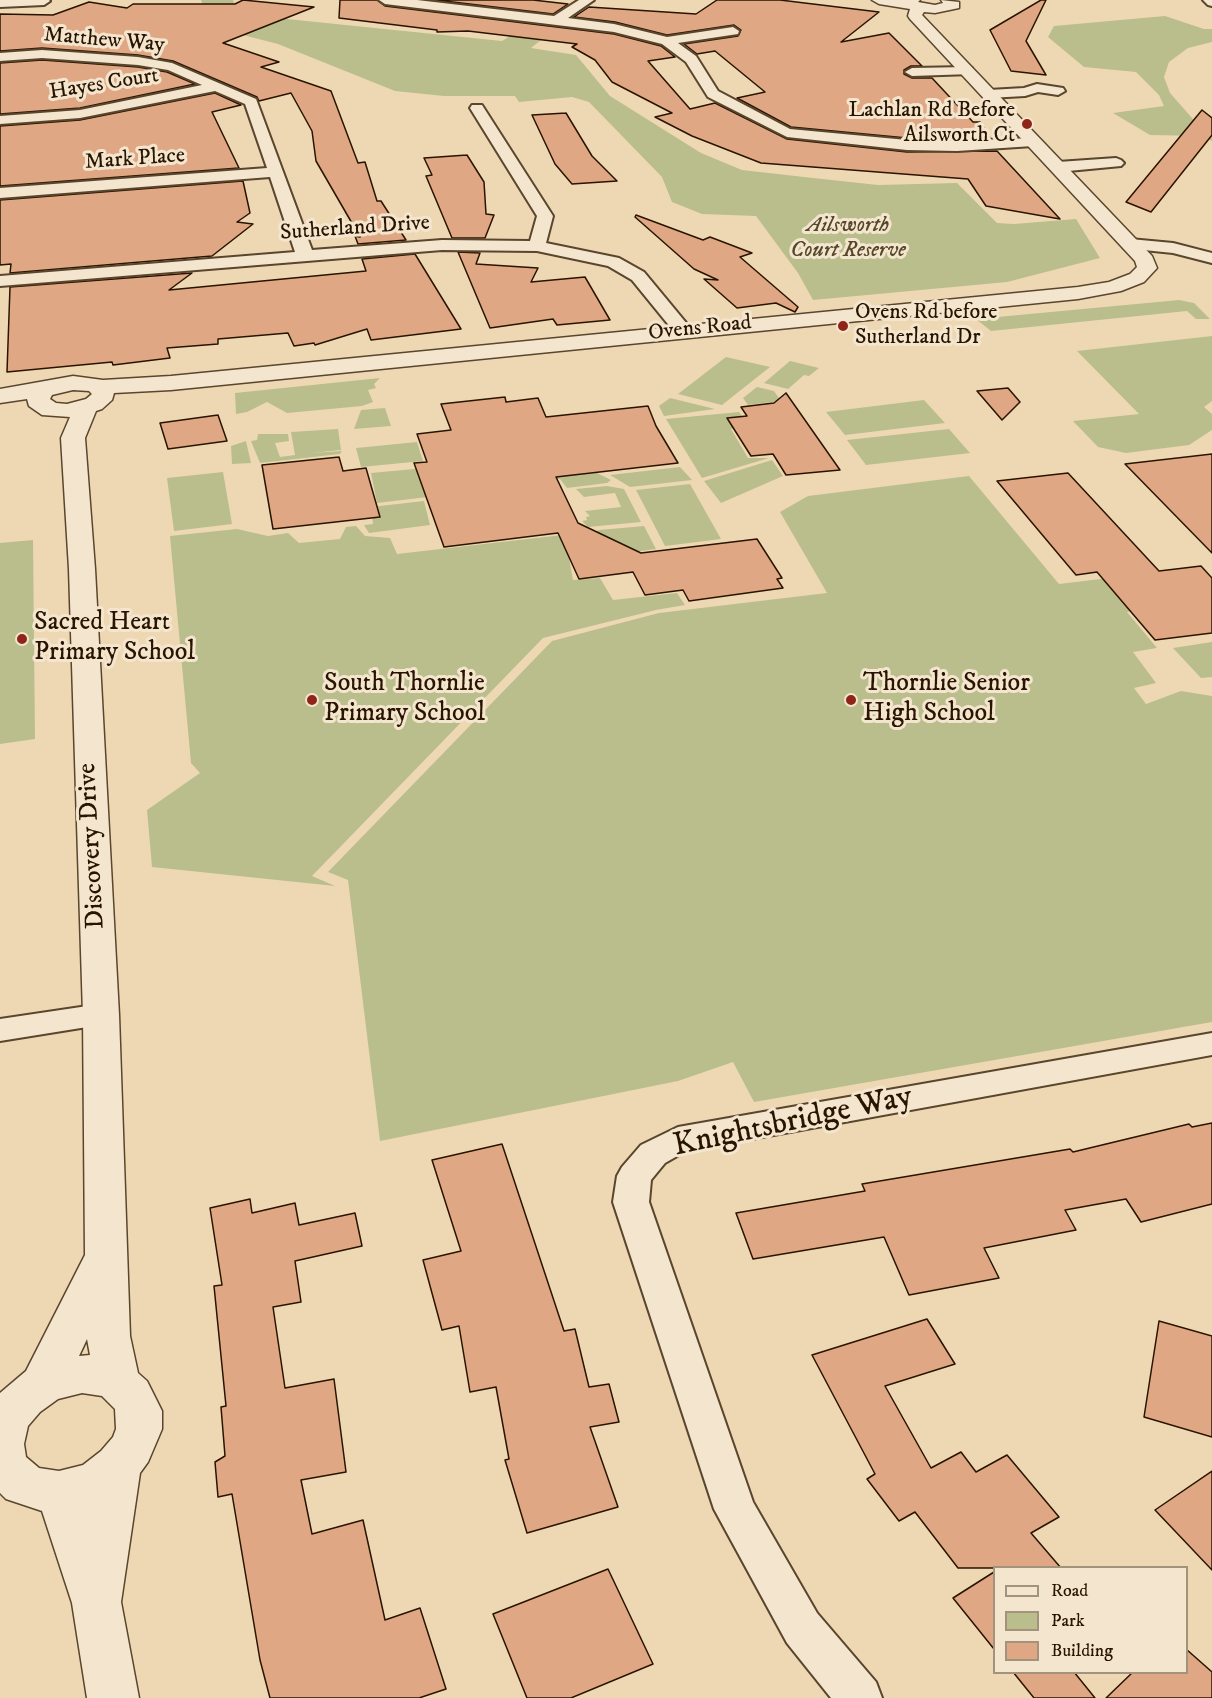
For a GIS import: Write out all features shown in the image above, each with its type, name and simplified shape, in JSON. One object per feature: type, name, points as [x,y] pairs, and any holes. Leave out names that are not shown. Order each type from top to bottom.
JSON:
[{"type":"street","points":[[385,0],[614,28],[667,41],[733,31]]},
{"type":"street","points":[[556,20],[588,0]]},
{"type":"street","points":[[879,0],[916,9],[926,16],[952,3]]},
{"type":"street","points":[[0,3],[44,1]]},
{"type":"street","points":[[916,9],[967,71],[1137,252],[1212,259]]},
{"type":"street","points":[[667,41],[691,59],[712,94],[787,133],[907,145],[957,146],[1033,142]]},
{"type":"street","name":"Matthew Way","points":[[0,57],[42,54],[172,67],[250,102],[305,255]]},
{"type":"street","points":[[912,72],[967,71]]},
{"type":"street","name":"Hayes Court","points":[[0,120],[80,114],[214,87]]},
{"type":"street","points":[[989,94],[1025,92]]},
{"type":"street","points":[[477,108],[545,216],[537,246]]},
{"type":"street","points":[[1058,167],[1116,163]]},
{"type":"street","name":"Mark Place","points":[[0,193],[274,172]]},
{"type":"street","name":"Sutherland Drive","points":[[0,281],[442,245],[537,246],[613,262],[638,276],[683,330]]},
{"type":"street","name":"Ovens Road","points":[[54,411],[73,382],[95,398],[171,382],[1078,293],[1114,287],[1137,278],[1147,268],[1137,252]]},
{"type":"street","name":"Ovens Road","points":[[0,396],[54,411]]},
{"type":"street","name":"Discovery Drive","points":[[95,398],[54,411],[82,569],[101,1015],[108,1336],[118,1382],[132,1395],[139,1411],[139,1430],[132,1448],[118,1466],[100,1480],[80,1488],[59,1492],[40,1490],[23,1484],[10,1473],[2,1459],[1,1444],[4,1428],[106,1255]]},
{"type":"street","name":"Ovens Road","points":[[0,406],[54,411]]},
{"type":"street","points":[[0,1030],[101,1015]]},
{"type":"street","name":"Knightsbridge Way","points":[[860,1698],[802,1628],[735,1509],[631,1202],[634,1176],[653,1154],[678,1140],[1212,1044]]},
{"type":"street","points":[[22,1397],[62,1377],[82,1374],[102,1376],[118,1382]]},
{"type":"street","name":"Discovery Drive","points":[[97,1603],[118,1466]]},
{"type":"street","name":"Discovery Drive","points":[[59,1492],[97,1603],[113,1698]]},
{"type":"green space","name":"Ailsworth Court Reserve","points":[[201,0],[233,0],[238,14],[502,41],[535,21],[562,23],[531,48],[576,55],[610,96],[701,153],[742,170],[878,185],[957,183],[997,223],[1014,224],[1076,219],[1100,258],[1007,282],[813,300],[798,273],[756,216],[702,214],[672,202],[662,177],[589,102],[572,97],[519,102],[515,96],[444,96],[395,91],[278,44],[235,33],[207,15]]},
{"type":"green space","points":[[1165,16],[1204,29],[1212,29],[1212,42],[1188,48],[1169,62],[1164,77],[1170,93],[1200,127],[1212,133],[1212,141],[1202,136],[1150,135],[1113,113],[1164,106],[1159,95],[1136,72],[1084,67],[1048,37],[1054,26]]},
{"type":"green space","points":[[1179,300],[1194,303],[1210,319],[1196,319],[1187,311],[991,331],[976,319]]},
{"type":"green space","points":[[1212,336],[1212,401],[1204,407],[1212,414],[1212,430],[1189,445],[1126,453],[1098,447],[1073,421],[1139,414],[1077,351]]},
{"type":"green space","points":[[726,357],[770,367],[722,405],[678,394]]},
{"type":"green space","points":[[790,361],[819,368],[809,376],[804,375],[788,389],[764,383]]},
{"type":"green space","points":[[380,378],[374,384],[376,388],[368,390],[373,402],[362,406],[287,413],[267,402],[247,412],[236,414],[235,393]]},
{"type":"green space","points":[[757,387],[774,391],[781,401],[748,405],[743,398]]},
{"type":"green space","points":[[670,398],[715,409],[664,416],[659,406]]},
{"type":"green space","points":[[924,400],[945,423],[845,435],[826,412]]},
{"type":"green space","points":[[385,408],[391,426],[354,429],[361,410]]},
{"type":"green space","points":[[739,412],[749,426],[731,429],[748,458],[769,458],[702,478],[666,419]]},
{"type":"green space","points":[[338,429],[341,450],[311,453],[342,451],[340,454],[260,463],[251,441],[257,440],[258,434],[288,434],[289,441],[275,443],[280,457],[295,455],[291,432]]},
{"type":"green space","points":[[949,429],[970,453],[866,465],[847,440]]},
{"type":"green space","points":[[246,441],[251,463],[232,464],[231,446]]},
{"type":"green space","points":[[417,442],[423,461],[361,467],[356,448]]},
{"type":"green space","points":[[772,460],[783,476],[721,503],[704,481]]},
{"type":"green space","points":[[565,466],[570,475],[597,473],[611,480],[607,483],[567,488],[560,479],[530,482]]},
{"type":"green space","points":[[680,467],[692,480],[630,487],[610,475]]},
{"type":"green space","points":[[425,468],[453,494],[377,503],[371,473]]},
{"type":"green space","points":[[223,472],[232,524],[174,531],[167,478]]},
{"type":"green space","name":"Thornlie Senior High School","points":[[969,476],[1059,584],[1176,570],[1171,605],[1127,612],[1157,648],[1133,652],[1156,683],[1134,688],[1146,704],[1181,691],[1212,696],[1212,1022],[754,1102],[733,1062],[678,1081],[380,1141],[348,880],[328,872],[552,641],[659,613],[827,593],[780,512],[808,496]]},
{"type":"green space","points":[[690,484],[721,539],[665,546],[636,490]]},
{"type":"green space","points":[[607,486],[624,489],[641,522],[588,527],[582,521],[587,520],[586,517],[590,516],[585,511],[621,507],[615,493],[584,497],[576,489]]},
{"type":"green space","points":[[424,501],[430,525],[369,533],[364,525],[373,524],[371,507]]},
{"type":"green space","points":[[356,526],[365,536],[390,538],[397,554],[571,534],[581,556],[569,558],[573,580],[600,578],[613,600],[677,593],[685,605],[543,638],[312,876],[335,886],[152,867],[147,810],[200,773],[191,763],[170,536],[237,529],[268,536],[288,533],[299,543],[340,539],[346,527]]},
{"type":"green space","points":[[644,526],[656,549],[618,554],[585,536],[599,530]]},
{"type":"green space","points":[[33,540],[35,739],[0,744],[0,543]]},
{"type":"green space","points":[[1212,642],[1212,677],[1201,678],[1173,648]]},
{"type":"building","points":[[243,0],[314,7],[223,43],[279,62],[261,67],[331,91],[358,163],[365,162],[377,201],[381,201],[406,240],[358,244],[355,236],[360,237],[316,161],[312,131],[291,93],[259,101],[257,97],[173,61],[138,55],[42,48],[0,51],[0,14],[53,15],[89,2],[127,8],[133,4],[235,4]]},
{"type":"building","points":[[340,0],[377,0],[385,6],[614,34],[661,46],[675,57],[648,61],[690,109],[715,103],[787,139],[907,152],[997,151],[1060,219],[986,206],[968,179],[761,163],[692,136],[655,117],[672,113],[612,82],[595,60],[572,47],[577,44],[468,31],[437,32],[437,30],[339,18]]},
{"type":"building","points":[[436,0],[533,0],[568,4],[553,14]]},
{"type":"building","points":[[717,0],[780,0],[879,12],[841,42],[889,33],[922,66],[911,66],[904,70],[904,74],[912,78],[932,78],[973,122],[980,122],[989,137],[907,138],[791,127],[737,98],[765,92],[715,51],[697,54],[684,44],[738,36],[741,30],[734,25],[667,35],[615,22],[574,17],[589,7],[696,14]]},
{"type":"building","points":[[1041,0],[1046,0],[1026,41],[1046,75],[1011,71],[990,30]]},
{"type":"building","points":[[42,60],[138,67],[167,72],[195,84],[80,108],[0,114],[0,63]]},
{"type":"building","points":[[215,93],[241,105],[212,112],[239,168],[0,186],[0,126],[80,120]]},
{"type":"building","points":[[1202,110],[1212,118],[1212,135],[1151,212],[1126,202]]},
{"type":"building","points":[[566,113],[592,156],[617,181],[572,184],[555,164],[532,115]]},
{"type":"building","points":[[467,155],[484,182],[486,214],[494,215],[485,238],[452,238],[426,176],[432,175],[424,158]]},
{"type":"building","points":[[243,181],[250,213],[237,222],[253,224],[212,256],[10,273],[11,264],[0,265],[0,200]]},
{"type":"building","points":[[636,215],[703,240],[710,237],[752,253],[740,257],[798,307],[795,312],[776,303],[737,308],[704,279],[718,280],[694,269],[635,217]]},
{"type":"building","points":[[458,252],[480,253],[476,264],[538,268],[531,282],[585,277],[610,320],[557,325],[553,319],[490,328]]},
{"type":"building","points":[[415,254],[461,329],[371,340],[367,329],[315,345],[314,343],[294,346],[288,333],[218,339],[218,344],[167,348],[170,358],[113,365],[112,362],[7,372],[10,287],[192,273],[169,290],[366,271],[362,259]]},
{"type":"building","points":[[1008,388],[1020,402],[1002,420],[977,391]]},
{"type":"building","points":[[786,393],[840,470],[786,475],[773,454],[751,456],[727,418],[747,416],[741,407],[774,403]]},
{"type":"building","points":[[505,397],[506,402],[538,398],[546,417],[648,406],[656,426],[678,463],[556,477],[578,523],[641,553],[757,539],[782,578],[777,579],[783,588],[689,601],[683,590],[645,595],[633,572],[579,579],[558,533],[444,547],[414,463],[427,462],[417,434],[451,430],[441,404]]},
{"type":"building","points":[[218,415],[227,441],[168,449],[160,423]]},
{"type":"building","points":[[1212,454],[1212,553],[1125,464]]},
{"type":"building","points":[[339,457],[343,471],[366,468],[380,517],[273,529],[262,465]]},
{"type":"building","points":[[1068,473],[1159,571],[1201,566],[1212,578],[1212,633],[1155,640],[1097,572],[1076,575],[997,481]]},
{"type":"building","points":[[1212,1123],[1212,1204],[1141,1222],[1126,1199],[1065,1210],[1076,1230],[984,1248],[999,1278],[909,1295],[884,1237],[753,1259],[736,1213],[865,1191],[862,1184],[1070,1149],[1073,1152],[1189,1124],[1192,1127]]},
{"type":"building","points":[[502,1144],[564,1331],[575,1329],[589,1387],[609,1384],[619,1422],[590,1427],[618,1507],[527,1533],[505,1460],[509,1459],[496,1387],[470,1392],[459,1326],[442,1330],[423,1260],[461,1251],[432,1160]]},
{"type":"building","points":[[250,1199],[252,1213],[295,1203],[299,1225],[355,1213],[362,1246],[295,1261],[301,1302],[273,1307],[285,1388],[334,1379],[346,1472],[301,1480],[312,1534],[363,1520],[385,1620],[420,1608],[446,1689],[419,1698],[270,1698],[260,1660],[232,1494],[218,1497],[215,1462],[225,1456],[221,1407],[226,1406],[214,1286],[222,1285],[210,1208]]},
{"type":"building","points":[[927,1319],[955,1364],[885,1386],[931,1468],[961,1452],[976,1472],[1007,1455],[1059,1517],[1031,1533],[1059,1566],[958,1568],[915,1512],[899,1521],[867,1479],[875,1474],[812,1355]]},
{"type":"building","points":[[1159,1321],[1212,1336],[1212,1437],[1144,1417]]},
{"type":"building","points":[[1212,1471],[1212,1570],[1155,1510]]},
{"type":"building","points":[[608,1569],[653,1664],[571,1698],[527,1698],[493,1614]]},
{"type":"building","points":[[993,1573],[993,1648],[953,1598]]},
{"type":"building","points":[[1188,1651],[1212,1672],[1212,1698],[1106,1698],[1131,1674],[1188,1674]]},
{"type":"building","points":[[1015,1674],[1076,1674],[1095,1698],[1034,1698]]},
{"type":"place","name":"Lachlan Rd Before Ailsworth Ct","points":[[1027,124]]},
{"type":"place","name":"Ovens Rd before Sutherland Dr","points":[[843,326]]},
{"type":"place","name":"Sacred Heart Primary School","points":[[22,639]]},
{"type":"place","name":"South Thornlie Primary School","points":[[312,700]]},
{"type":"place","name":"Thornlie Senior High School","points":[[851,700]]}]
